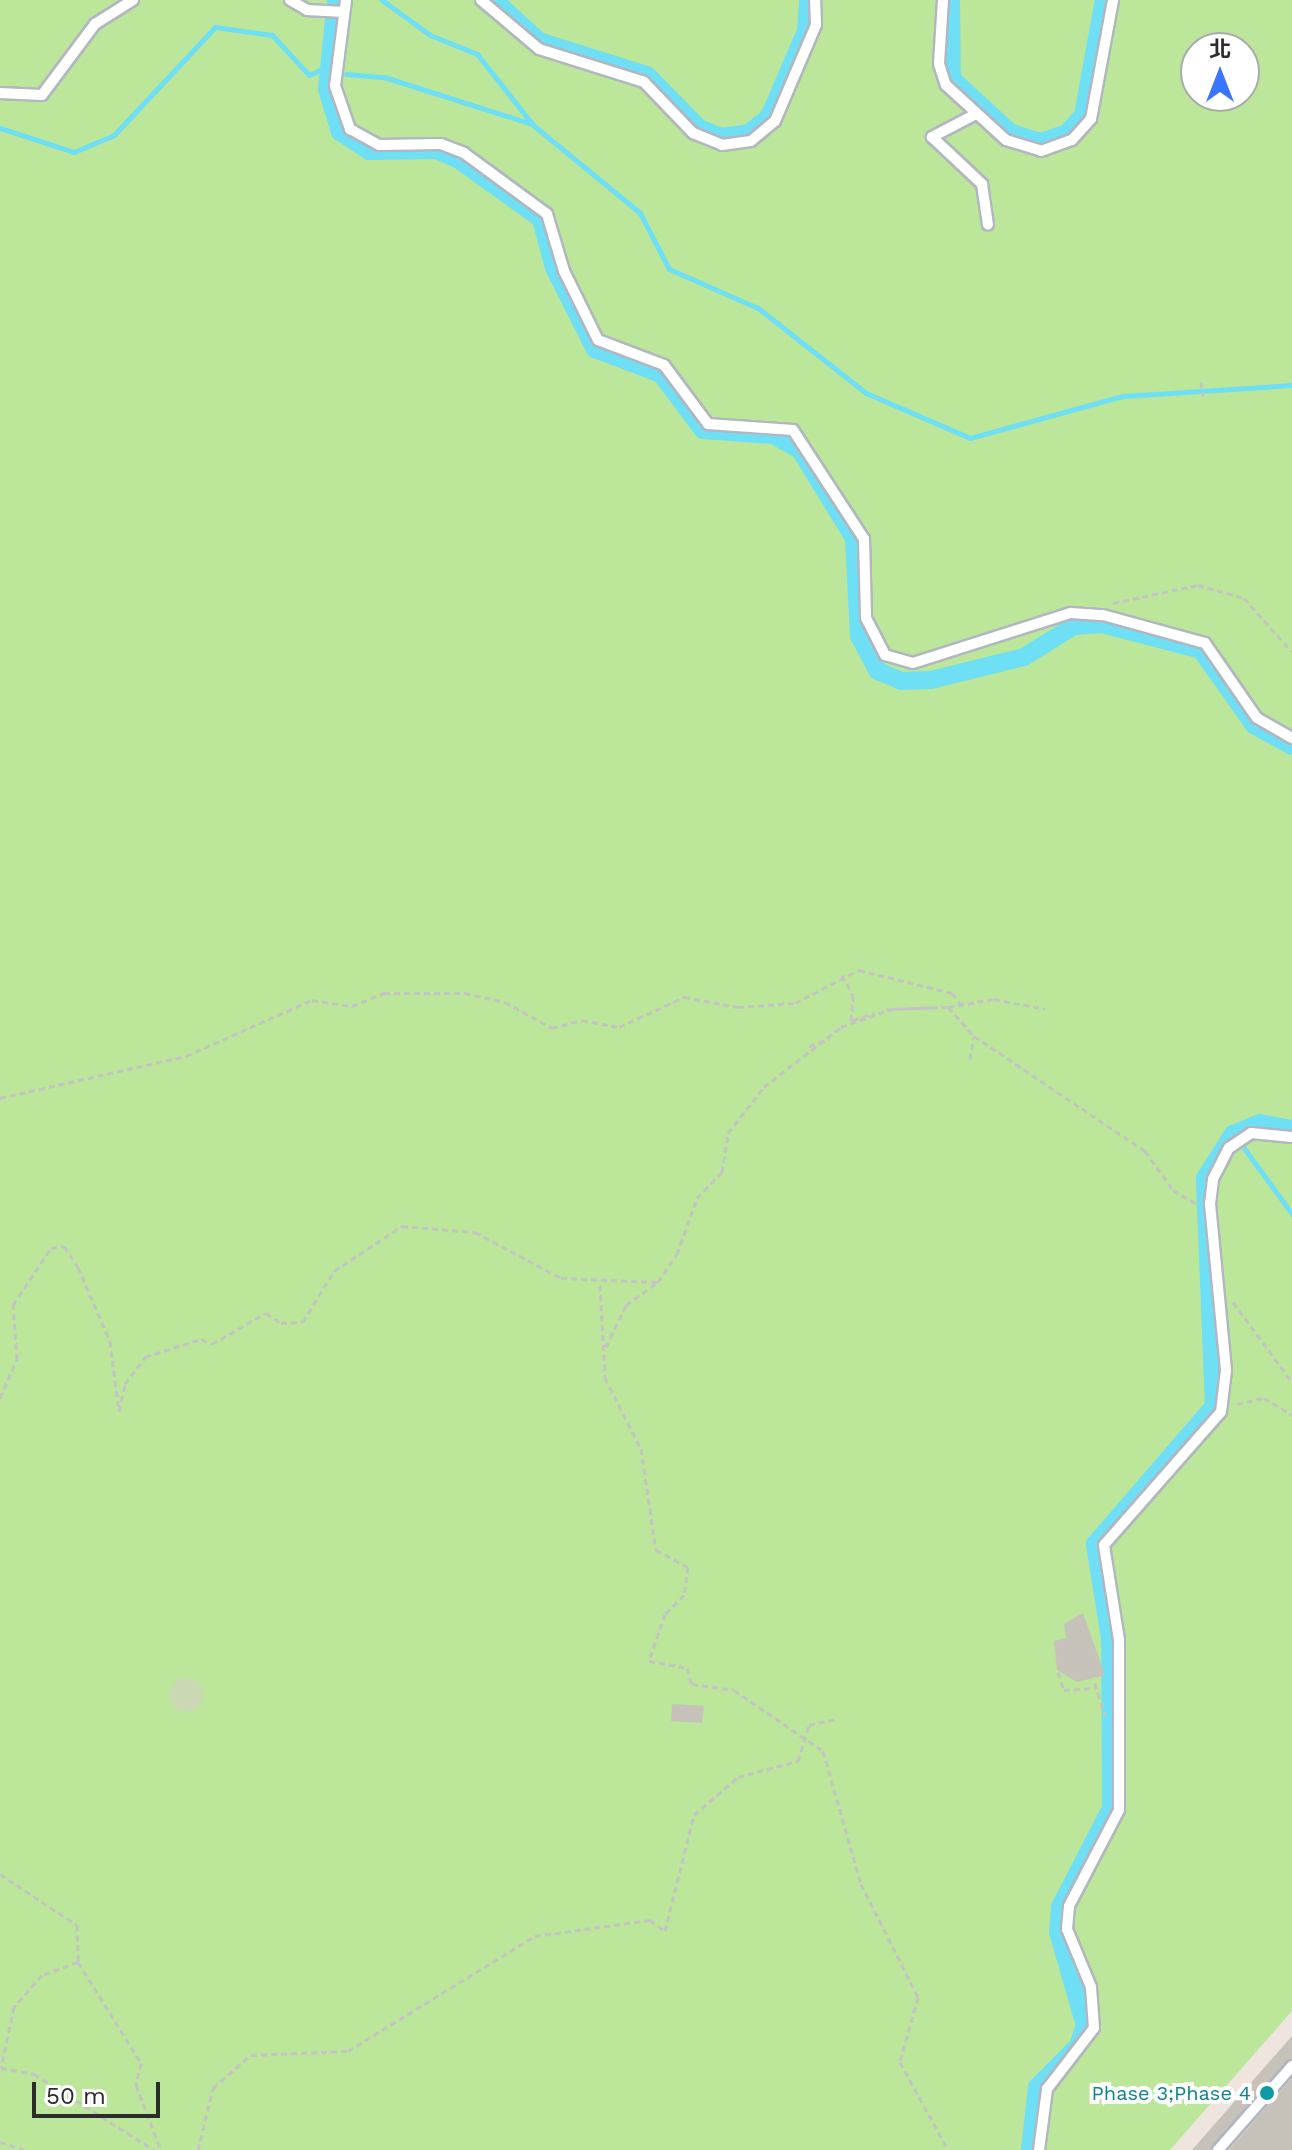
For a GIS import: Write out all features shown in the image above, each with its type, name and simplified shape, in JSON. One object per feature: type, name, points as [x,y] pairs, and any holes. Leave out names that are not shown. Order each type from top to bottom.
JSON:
[{"type":"lane","points":[[0,93],[42,95],[95,24],[133,0]]},
{"type":"lane","points":[[290,0],[307,10],[337,11]]},
{"type":"lane","points":[[346,0],[337,11],[335,86],[350,129],[379,145],[454,148],[529,198],[550,219],[564,271],[598,340],[664,365],[708,424],[793,430],[818,459],[864,539],[866,618],[885,655],[913,663],[1071,613],[1103,615],[1205,643],[1257,718],[1292,738]]},
{"type":"lane","points":[[481,0],[539,49],[644,82],[693,133],[722,145],[757,138],[779,114],[816,25],[815,0]]},
{"type":"lane","points":[[943,0],[941,75],[976,114],[1028,150],[1054,149],[1077,136],[1095,107],[1113,0]]},
{"type":"lane","points":[[976,114],[932,137],[982,184],[988,225]]},
{"type":"lane","points":[[1039,2150],[1047,2089],[1094,2028],[1091,1987],[1067,1929],[1069,1906],[1119,1810],[1119,1640],[1104,1545],[1221,1412],[1221,1292],[1213,1179],[1239,1140],[1266,1130],[1292,1137]]},
{"type":"lane","points":[[1218,2150],[1292,2066]]},
{"type":"path","points":[[1201,382],[1203,396]]},
{"type":"path","points":[[1096,607],[1198,585],[1244,598],[1292,652]]},
{"type":"path","points":[[0,1098],[186,1056],[317,999],[352,1006],[384,993],[444,990],[505,1002],[552,1028],[582,1020],[619,1027],[684,997],[747,1007],[805,1001],[842,975],[885,975],[952,993],[962,1006]]},
{"type":"path","points":[[842,975],[853,995],[851,1022]]},
{"type":"path","points":[[884,1011],[962,1006],[994,999],[1045,1009]]},
{"type":"path","points":[[606,1347],[626,1305],[658,1282],[677,1254],[697,1198],[718,1180],[730,1131],[748,1117],[764,1087],[851,1022],[902,1003],[941,1008]]},
{"type":"path","points":[[948,1007],[974,1036],[1053,1093],[1085,1104],[1198,1205]]},
{"type":"path","points":[[970,1059],[974,1036]]},
{"type":"path","points":[[809,1046],[829,1039]]},
{"type":"path","points":[[0,1398],[17,1359],[13,1305],[51,1248],[64,1246],[78,1267],[110,1341],[119,1411],[125,1384],[145,1357],[201,1339],[212,1344],[266,1313],[281,1323],[303,1322],[334,1271],[402,1226],[475,1232],[542,1262],[553,1275],[600,1285],[658,1282]]},
{"type":"path","points":[[600,1285],[606,1347],[605,1378],[641,1449],[652,1492],[656,1550],[688,1567],[684,1595],[665,1614],[649,1661],[687,1668],[692,1684],[734,1690],[807,1739],[826,1757],[861,1884],[918,1997],[900,2062],[948,2150]]},
{"type":"path","points":[[1221,1292],[1292,1382]]},
{"type":"path","points":[[1238,1404],[1264,1398],[1292,1415]]},
{"type":"path","points":[[1058,1672],[1064,1690],[1096,1686],[1106,1725]]},
{"type":"path","points":[[198,2150],[213,2088],[251,2055],[348,2051],[535,1936],[650,1920],[665,1931],[694,1815],[738,1777],[798,1761],[809,1725],[836,1719]]},
{"type":"path","points":[[0,1874],[77,1925],[78,1962],[141,2063],[136,2085],[161,2150]]},
{"type":"path","points":[[78,1962],[42,1975],[14,2007],[1,2068],[34,2074],[154,2150]]},
{"type":"path","points":[[0,2142],[25,2150]]},
{"type":"green space","points":[[0,0],[1292,0],[1292,2011],[1170,2150],[0,2150]]},
{"type":"green space","points":[[186,1678],[198,1683],[203,1695],[198,1707],[186,1712],[174,1707],[169,1695],[174,1683]]},
{"type":"building","points":[[1083,1613],[1105,1675],[1077,1682],[1057,1670],[1054,1641],[1066,1638],[1064,1624]]},
{"type":"building","points":[[672,1704],[704,1706],[702,1723],[671,1721]]},
{"type":"building","points":[[1292,2036],[1292,2058],[1210,2150],[1192,2150]]},
{"type":"building","points":[[1292,2078],[1292,2150],[1229,2150]]},
{"type":"waterway","points":[[336,0],[327,89],[340,132],[369,151],[436,150],[459,160],[541,219],[554,268],[595,349],[661,374],[703,430],[773,435],[800,450],[854,538],[859,636],[878,671],[901,681],[931,680],[1024,657],[1074,626],[1102,624],[1201,650],[1254,725],[1292,746]]},
{"type":"waterway","points":[[382,0],[430,35],[477,54],[533,125],[640,213],[669,269],[758,308],[866,393],[970,438],[1123,396],[1292,385]]},
{"type":"waterway","points":[[494,0],[539,41],[647,75],[699,128],[721,137],[749,133],[769,117],[806,31],[808,0]]},
{"type":"waterway","points":[[951,0],[952,79],[1011,133],[1041,142],[1067,133],[1083,115],[1104,0]]},
{"type":"waterway","points":[[0,128],[74,152],[114,135],[215,27],[272,35],[309,75],[324,68]]},
{"type":"waterway","points":[[346,74],[384,77],[532,124]]},
{"type":"waterway","points":[[1030,2150],[1037,2087],[1078,2046],[1085,2026],[1058,1932],[1060,1907],[1111,1808],[1110,1639],[1095,1544],[1214,1406],[1205,1178],[1233,1134],[1260,1123],[1292,1129]]},
{"type":"waterway","points":[[1241,1144],[1292,1214]]},
{"type":"place","name":"Phase 3;Phase 4","points":[[1267,2093]]}]
